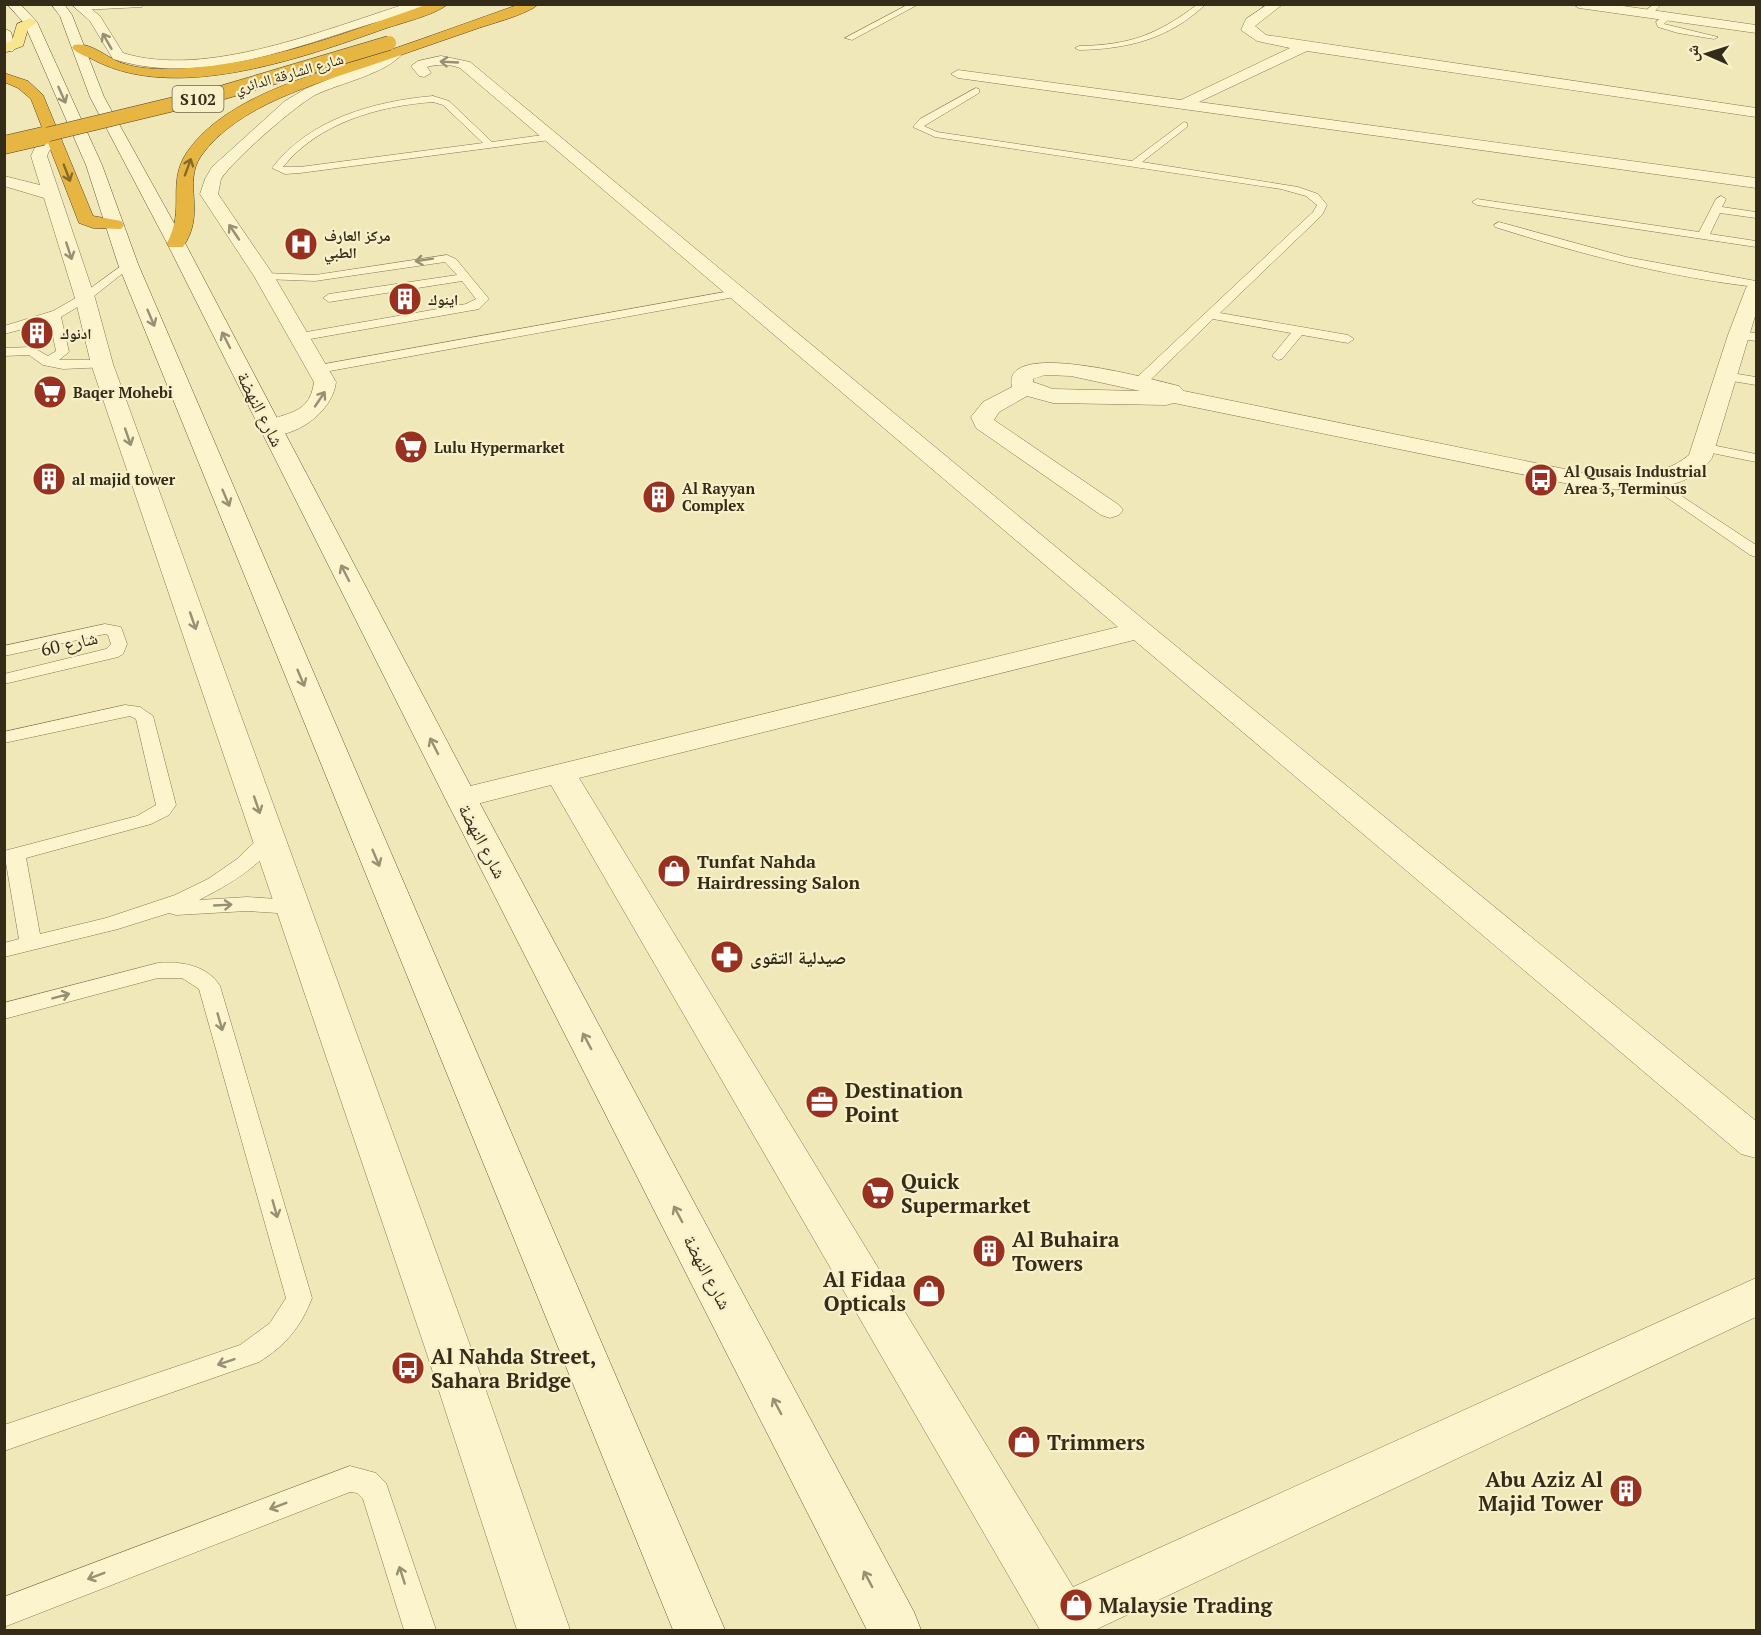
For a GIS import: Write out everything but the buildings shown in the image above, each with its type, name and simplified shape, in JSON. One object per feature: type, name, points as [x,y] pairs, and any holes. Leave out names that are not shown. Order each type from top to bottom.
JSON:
[{"type":"highway","name":"شارع الشارقة الدائري","points":[[4,145],[224,92],[393,48],[500,4]]},
{"type":"highway","points":[[176,243],[183,233],[188,215],[184,180],[187,168],[192,156],[213,133],[249,110],[283,93],[393,48],[533,4]]},
{"type":"highway","points":[[79,48],[112,65],[138,71],[180,72],[226,68],[270,59],[446,8]]},
{"type":"highway","name":"شارع الشارقة الدائري","points":[[4,134],[229,81],[373,38],[446,8]]},
{"type":"highway","points":[[4,77],[30,87],[38,98],[85,219],[115,225]]},
{"type":"main road","points":[[6,49],[20,41],[22,27],[30,22]]},
{"type":"street","points":[[13,4],[30,22],[94,165],[128,264],[699,1630]]},
{"type":"street","name":"شارع النهضة","points":[[57,4],[66,15],[97,97],[176,243],[461,798],[895,1630]]},
{"type":"street","points":[[79,6],[94,20],[114,52],[124,59],[160,63],[209,63],[261,55],[421,4]]},
{"type":"street","points":[[1579,4],[1756,29]]},
{"type":"street","points":[[1276,5],[1258,12],[1248,26],[1253,34],[1274,41],[1756,115]]},
{"type":"street","points":[[4,32],[6,49]]},
{"type":"street","points":[[1182,105],[1306,46]]},
{"type":"street","points":[[272,429],[299,419],[321,400],[326,391],[325,382],[264,276],[209,194],[213,179],[290,104],[310,92],[385,61],[393,48]]},
{"type":"street","points":[[403,76],[424,73],[453,75],[484,82],[1756,1143]]},
{"type":"street","points":[[957,74],[1756,183]]},
{"type":"street","points":[[267,124],[320,104]]},
{"type":"street","points":[[55,141],[38,154],[85,298],[102,364],[448,1348],[544,1630]]},
{"type":"street","points":[[4,181],[51,195]]},
{"type":"street","points":[[1174,396],[1175,393],[1171,391],[1052,367],[1033,370],[1022,376],[1020,380],[1032,391],[1053,396],[1166,398],[1174,396],[1584,480],[1619,482],[1674,476],[1691,468],[1700,458],[1725,376],[1747,336],[1756,286]]},
{"type":"street","points":[[1032,391],[1001,415],[997,421],[997,433],[1110,510]]},
{"type":"street","points":[[1548,473],[1622,470],[1671,459],[1702,447]]},
{"type":"street","points":[[461,798],[1139,630]]},
{"type":"street","points":[[561,775],[1066,1625],[1756,1296]]},
{"type":"lane","points":[[849,38],[916,4]]},
{"type":"lane","points":[[1079,48],[1125,46],[1143,42],[1175,26],[1203,4]]},
{"type":"lane","points":[[1647,14],[1659,4]]},
{"type":"lane","points":[[94,20],[142,5]]},
{"type":"lane","points":[[79,6],[142,5]]},
{"type":"lane","points":[[1668,16],[1660,22],[1661,25],[1678,31],[1714,37]]},
{"type":"lane","points":[[976,91],[922,120],[918,127],[935,134],[1281,186],[1310,194],[1320,202],[1322,206],[1318,213],[1138,384]]},
{"type":"lane","points":[[490,145],[443,101],[418,100],[371,111],[307,137],[297,144],[277,168],[292,171],[490,145],[550,137]]},
{"type":"lane","points":[[1134,164],[1184,124]]},
{"type":"lane","points":[[1477,202],[1512,203],[1756,244]]},
{"type":"lane","points":[[1703,236],[1719,204],[1756,215]]},
{"type":"lane","points":[[1499,225],[1606,256],[1756,286]]},
{"type":"lane","points":[[264,276],[315,278],[441,258],[450,259],[483,296],[481,302],[476,306],[434,297],[337,313],[299,337]]},
{"type":"lane","points":[[4,330],[55,317],[85,298],[128,264]]},
{"type":"lane","points":[[337,313],[434,297],[466,277]]},
{"type":"lane","points":[[315,278],[337,313]]},
{"type":"lane","points":[[319,369],[736,294]]},
{"type":"lane","points":[[1211,315],[1348,339]]},
{"type":"lane","points":[[48,362],[61,355],[64,349],[55,317]]},
{"type":"lane","points":[[1278,356],[1299,331]]},
{"type":"lane","points":[[4,352],[32,351],[48,362],[63,365],[102,364]]},
{"type":"lane","points":[[1725,376],[1756,381]]},
{"type":"lane","points":[[1702,447],[1756,458]]},
{"type":"lane","points":[[1651,480],[1756,552]]},
{"type":"lane","name":"شارع 60","points":[[4,651],[110,629],[115,632],[119,644],[117,650],[112,653],[4,679]]},
{"type":"lane","points":[[4,738],[115,712],[140,713],[144,716],[166,805],[162,811],[144,820],[10,856],[31,944]]},
{"type":"lane","points":[[164,909],[242,866],[269,839]]},
{"type":"lane","points":[[4,950],[164,909],[237,904],[293,907]]},
{"type":"lane","points":[[4,1011],[150,972],[169,969],[187,970],[201,976],[209,986],[299,1298],[294,1314],[284,1329],[268,1344],[249,1354],[4,1438]]},
{"type":"lane","points":[[4,1612],[350,1479],[362,1480],[371,1485],[376,1493],[420,1630]]},
{"type":"place","name":"مركز العارف الطبي","points":[[301,244]]},
{"type":"place","name":"اينوك","points":[[405,299]]},
{"type":"place","name":"ادنوك","points":[[37,333]]},
{"type":"place","name":"Baqer Mohebi","points":[[50,392]]},
{"type":"place","name":"Lulu Hypermarket","points":[[411,447]]},
{"type":"place","name":"al majid tower","points":[[49,479]]},
{"type":"place","name":"Al Qusais Industrial Area 3, Terminus","points":[[1541,480]]},
{"type":"place","name":"Al Rayyan Complex","points":[[659,497]]},
{"type":"place","name":"Tunfat Nahda Hairdressing Salon","points":[[674,871]]},
{"type":"place","name":"صيدلية التقوى","points":[[727,957]]},
{"type":"place","name":"Destination Point","points":[[822,1102]]},
{"type":"place","name":"Quick Supermarket","points":[[878,1193]]},
{"type":"place","name":"Al Buhaira Towers","points":[[989,1251]]},
{"type":"place","name":"Al Fidaa Opticals","points":[[929,1291]]},
{"type":"place","name":"Al Nahda Street, Sahara Bridge","points":[[408,1368]]},
{"type":"place","name":"Trimmers","points":[[1024,1442]]},
{"type":"place","name":"Abu Aziz Al Majid Tower","points":[[1626,1491]]},
{"type":"place","name":"Malaysie Trading","points":[[1076,1605]]}]
